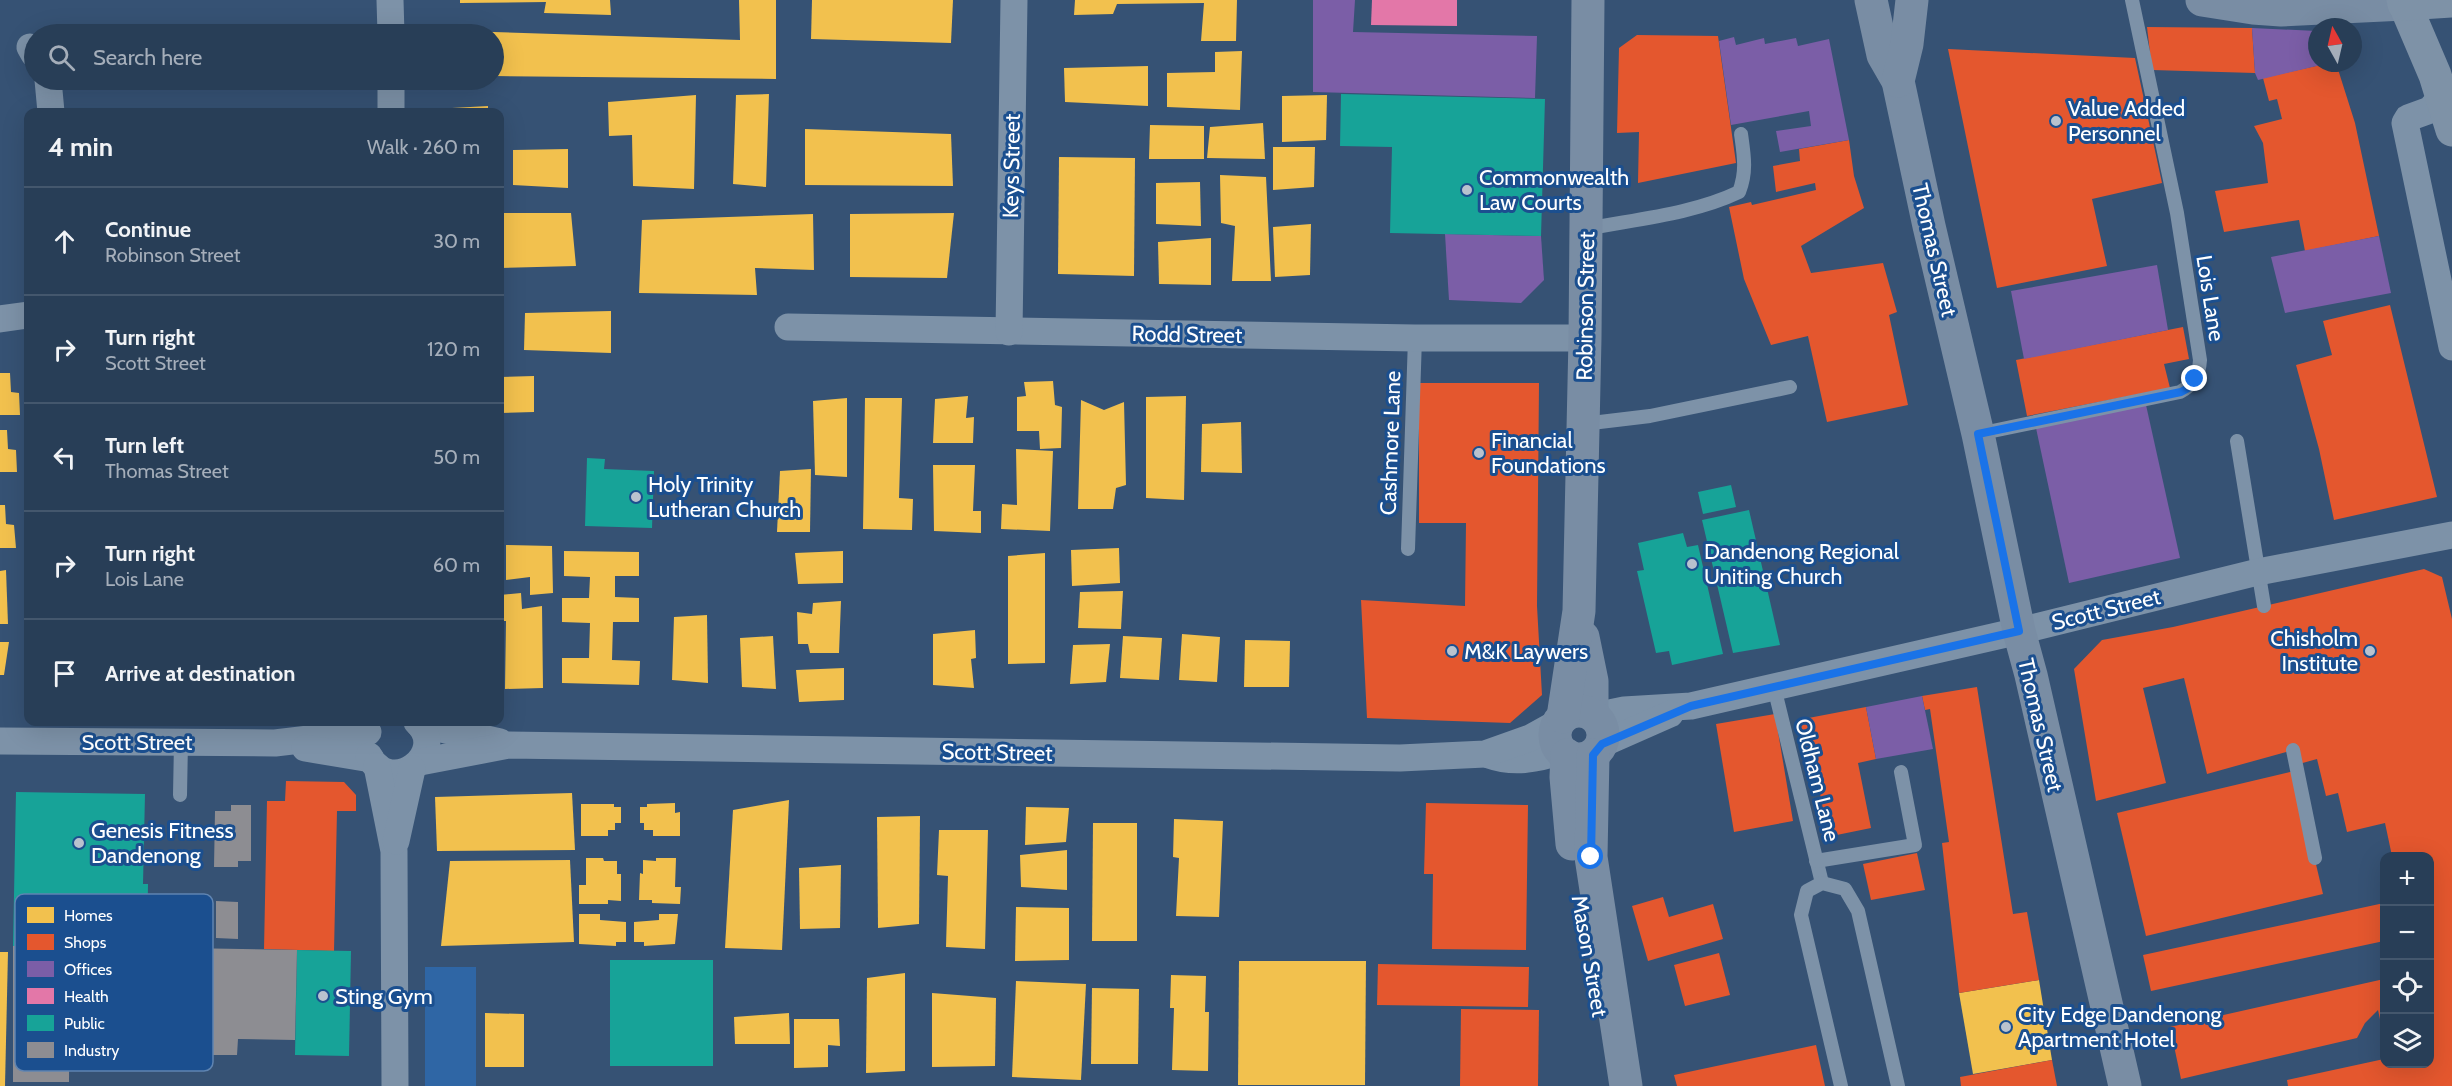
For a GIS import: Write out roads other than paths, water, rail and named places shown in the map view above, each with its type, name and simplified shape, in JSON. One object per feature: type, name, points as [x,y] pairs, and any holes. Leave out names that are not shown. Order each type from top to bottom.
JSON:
[{"type":"highway","points":[[2452,1],[2403,2],[2420,37],[2452,130]]},
{"type":"street","points":[[390,0],[391,24]]},
{"type":"street","name":"Keys Street","points":[[1008,332],[1014,0]]},
{"type":"street","name":"Robinson Street","points":[[1588,0],[1586,338],[1579,611],[1579,734],[1591,857]]},
{"type":"street","name":"Thomas Street","points":[[1871,0],[1883,55],[1898,81],[1929,226],[1978,434],[2019,631],[2125,1086]]},
{"type":"street","name":"Thomas Street","points":[[1898,81],[1907,44],[1912,0]]},
{"type":"street","points":[[2202,0],[2281,10],[2403,2]]},
{"type":"street","points":[[49,90],[51,108]]},
{"type":"street","points":[[391,90],[391,108]]},
{"type":"street","points":[[2442,96],[2430,110],[2408,118],[2405,123],[2452,346]]},
{"type":"street","points":[[0,319],[24,316]]},
{"type":"street","name":"Rodd Street","points":[[788,327],[1415,338],[1586,338]]},
{"type":"street","name":"Scott Street","points":[[431,726],[510,745],[1400,758],[1485,754],[1503,760],[1535,759],[1624,711],[1691,706],[2019,631],[2258,572],[2452,535]]},
{"type":"street","points":[[394,851],[416,765],[426,743],[420,726]]},
{"type":"street","name":"Mason Street","points":[[1579,734],[1572,854],[1603,1030],[1626,1084]]},
{"type":"street","name":"Scott Street","points":[[0,741],[373,745],[393,773],[416,765],[510,745]]},
{"type":"street","points":[[373,745],[394,851],[395,1086]]},
{"type":"street","name":"Mason Street","points":[[1591,857],[1626,1084]]},
{"type":"lane","name":"Lois Lane","points":[[1978,434],[2181,392],[2190,387],[2199,371],[2200,360],[2177,213],[2132,0]]},
{"type":"lane","points":[[1586,228],[1650,217],[1723,199],[1739,192],[1745,178],[1741,135]]},
{"type":"lane","name":"Cashmore Lane","points":[[1408,549],[1415,338]]},
{"type":"lane","points":[[1583,424],[1650,416],[1790,387]]},
{"type":"lane","points":[[2237,441],[2264,606]]},
{"type":"lane","name":"Oldham Lane","points":[[1774,687],[1822,883]]},
{"type":"lane","points":[[180,795],[181,742]]},
{"type":"lane","points":[[2293,750],[2315,858]]},
{"type":"lane","points":[[1816,861],[1915,845],[1901,772]]},
{"type":"lane","points":[[1841,1086],[1801,915],[1807,891],[1822,883],[1845,889],[1858,911],[1898,1086]]},
{"type":"place","name":"Value Added Personnel","points":[[2056,121]]},
{"type":"place","name":"Commonwealth Law Courts","points":[[1467,190]]},
{"type":"place","name":"Financial Foundations","points":[[1479,453]]},
{"type":"place","name":"Holy Trinity Lutheran Church","points":[[636,497]]},
{"type":"place","name":"Dandenong Regional Uniting Church","points":[[1692,564]]},
{"type":"place","name":"M&K Laywers","points":[[1452,651]]},
{"type":"place","name":"Chisholm Institute","points":[[2370,651]]},
{"type":"place","name":"Genesis Fitness Dandenong","points":[[79,843]]},
{"type":"place","name":"Sting Gym","points":[[323,996]]},
{"type":"place","name":"City Edge Dandenong Apartment Hotel","points":[[2006,1027]]}]
